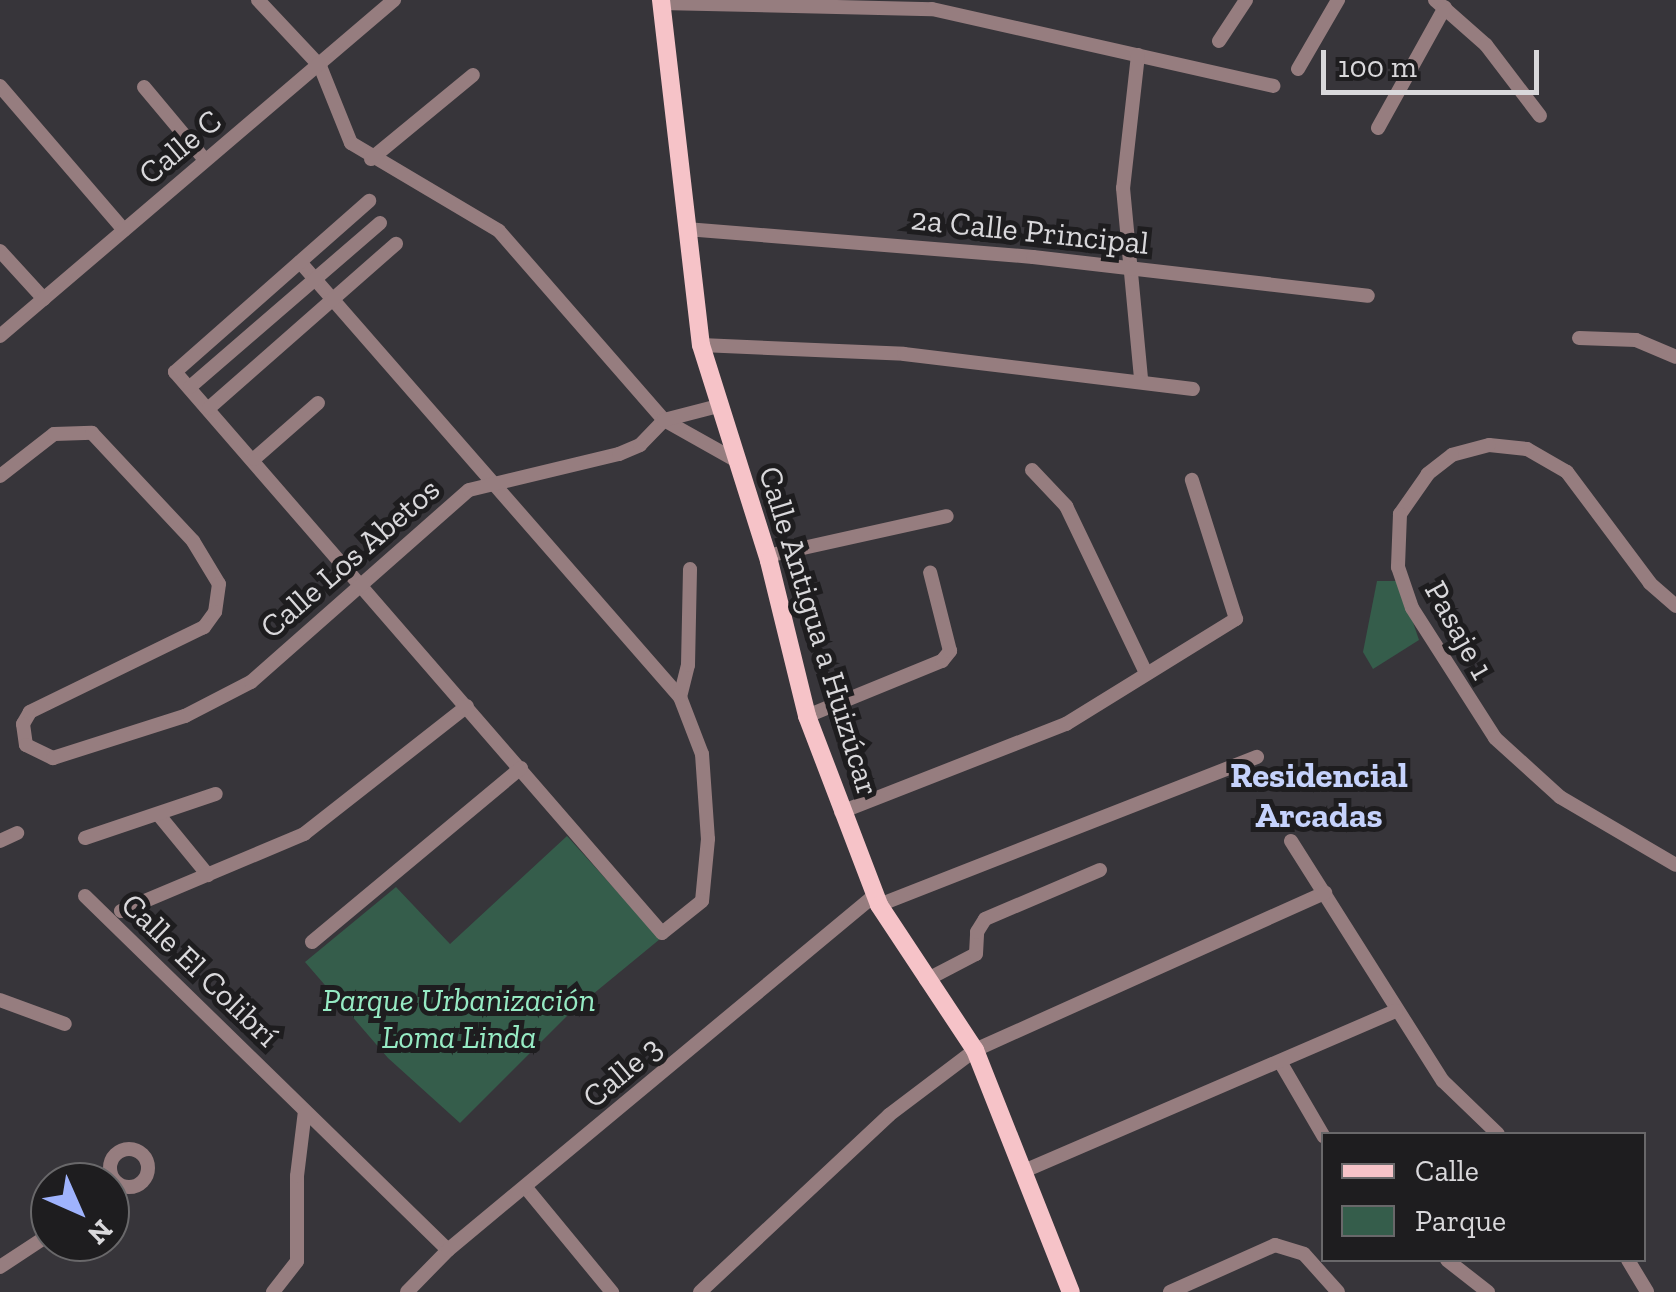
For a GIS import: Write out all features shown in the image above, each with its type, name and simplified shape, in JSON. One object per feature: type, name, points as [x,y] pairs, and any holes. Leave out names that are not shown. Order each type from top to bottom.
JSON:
[{"type":"main road","name":"Calle Antigua a Huizúcar","points":[[661,2],[701,346],[767,556],[807,716],[877,900],[975,1050],[1071,1292]]},
{"type":"street","points":[[258,0],[320,66],[341,129],[372,159],[508,238],[664,420],[737,461]]},
{"type":"street","name":"Calle C","points":[[0,336],[394,0]]},
{"type":"street","points":[[1218,40],[1246,0]]},
{"type":"street","points":[[1298,70],[1338,0]]},
{"type":"street","points":[[661,2],[868,2],[932,9],[1273,86]]},
{"type":"street","points":[[1378,128],[1440,4],[1486,44],[1540,116]]},
{"type":"street","points":[[1138,55],[1123,188],[1135,270],[1141,378]]},
{"type":"street","points":[[372,159],[473,76]]},
{"type":"street","points":[[0,86],[124,230]]},
{"type":"street","points":[[144,87],[205,160]]},
{"type":"street","points":[[300,262],[680,697],[702,754],[708,839],[702,901],[662,933],[360,580],[175,372],[369,201]]},
{"type":"street","points":[[190,387],[380,223]]},
{"type":"street","name":"2a Calle Principal","points":[[686,229],[1135,270],[1368,296]]},
{"type":"street","points":[[209,408],[396,244]]},
{"type":"street","points":[[0,251],[44,299]]},
{"type":"street","points":[[1579,338],[1636,340],[1676,357]]},
{"type":"street","points":[[701,346],[904,354],[1141,378],[1193,389]]},
{"type":"street","points":[[254,460],[318,403]]},
{"type":"street","name":"Calle Los Abetos","points":[[0,476],[54,434],[92,433],[193,540],[219,584],[215,612],[204,627],[30,712],[23,724],[26,745],[53,758],[226,698],[468,490],[619,454],[640,444],[664,420],[718,406]]},
{"type":"street","name":"Pasaje 1","points":[[1676,606],[1650,582],[1567,472],[1527,449],[1489,445],[1452,455],[1428,474],[1400,514],[1400,578],[1483,723],[1540,782],[1676,866]]},
{"type":"street","points":[[1032,470],[1066,506],[1146,671]]},
{"type":"street","points":[[841,812],[1066,724],[1146,671],[1236,619],[1192,480]]},
{"type":"street","points":[[767,556],[947,516]]},
{"type":"street","points":[[680,697],[688,666],[690,569]]},
{"type":"street","points":[[807,716],[942,661],[950,650],[930,572]]},
{"type":"street","points":[[121,911],[278,848],[334,816],[468,706]]},
{"type":"street","name":"Calle 3","points":[[407,1292],[448,1250],[877,900],[1257,757]]},
{"type":"street","points":[[312,942],[521,768]]},
{"type":"street","points":[[86,838],[216,794]]},
{"type":"street","points":[[158,814],[208,875]]},
{"type":"street","points":[[0,841],[16,833]]},
{"type":"street","points":[[1291,841],[1444,1081],[1496,1132]]},
{"type":"street","points":[[926,980],[976,954],[977,932],[985,919],[1100,870]]},
{"type":"street","points":[[700,1292],[889,1115],[975,1050],[1324,893]]},
{"type":"street","name":"Calle El Colibrí","points":[[85,896],[448,1250]]},
{"type":"street","points":[[0,1000],[64,1024]]},
{"type":"street","points":[[1024,1171],[1282,1065],[1396,1011]]},
{"type":"street","points":[[1282,1065],[1321,1133]]},
{"type":"street","points":[[273,1292],[297,1261],[296,1176],[305,1111]]},
{"type":"street","points":[[526,1189],[612,1292]]},
{"type":"street","points":[[1170,1292],[1275,1245],[1304,1254],[1338,1292]]},
{"type":"street","points":[[0,1268],[30,1248]]},
{"type":"street","points":[[1450,1262],[1488,1292]]},
{"type":"street","points":[[1629,1262],[1647,1292]]},
{"type":"green space","points":[[1377,581],[1399,581],[1419,640],[1373,669],[1363,652]]},
{"type":"green space","name":"Parque Urbanización Loma Linda","points":[[567,836],[660,939],[570,1013],[460,1123],[388,1058],[305,962],[396,887],[450,944]]},
{"type":"district","name":"Residencial Arcadas","points":[[1319,795]]}]
